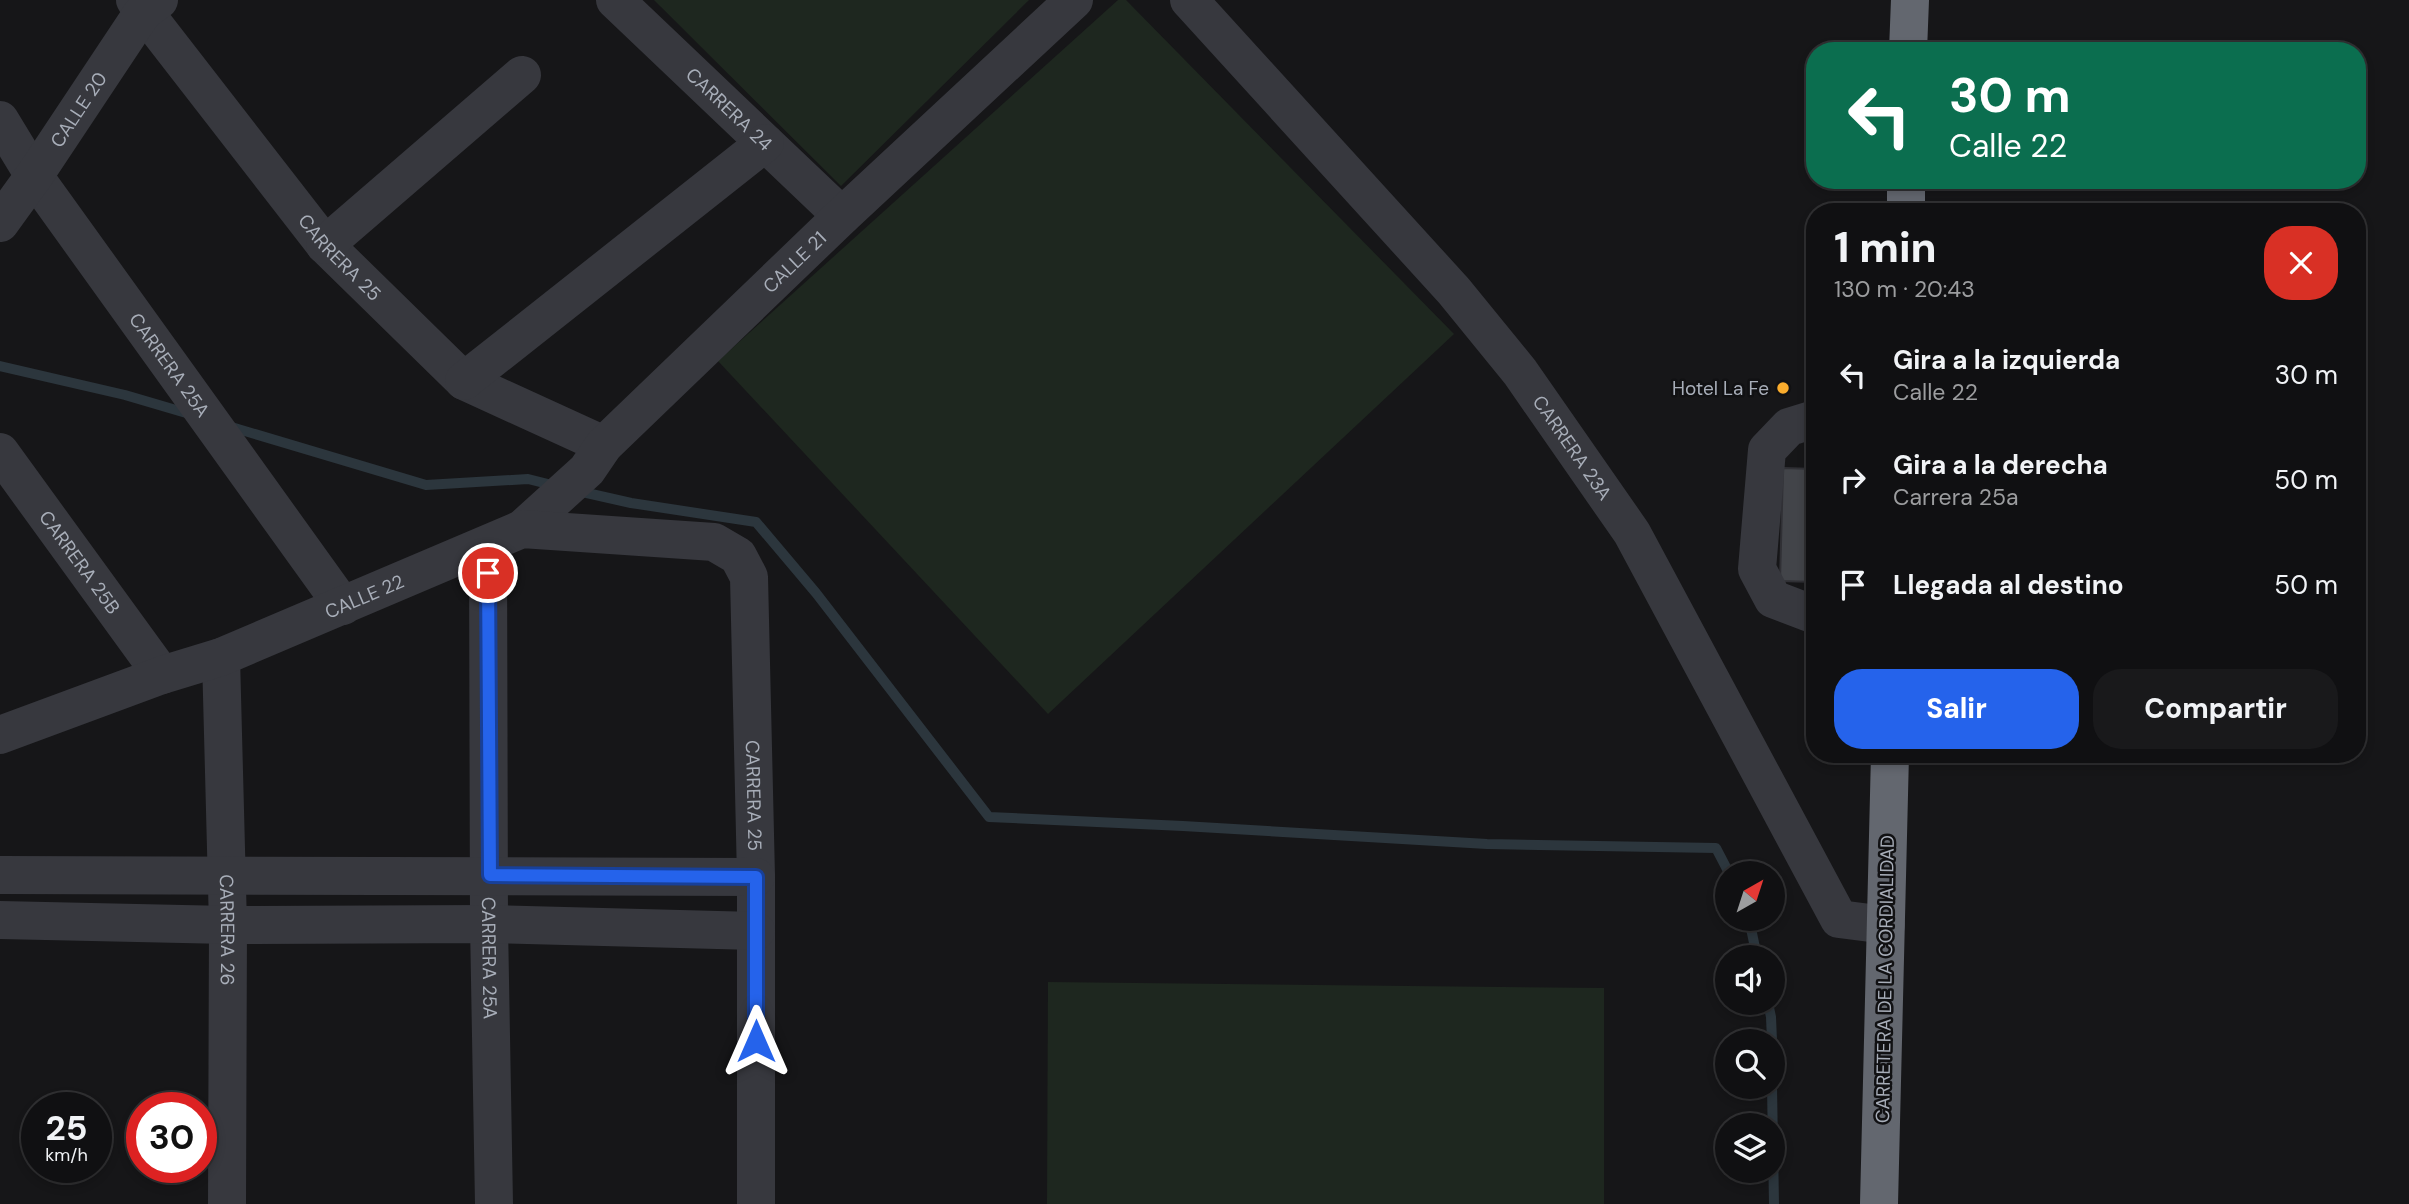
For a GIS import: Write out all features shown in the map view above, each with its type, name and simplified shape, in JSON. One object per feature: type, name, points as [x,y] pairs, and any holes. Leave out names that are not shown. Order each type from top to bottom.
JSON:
[{"type":"highway","points":[[1908,42],[1910,0]]},
{"type":"highway","name":"CARRETERA DE LA CORDIALIDAD","points":[[1879,1204],[1890,763]]},
{"type":"street","name":"CARRERA 24","points":[[615,0],[842,216]]},
{"type":"street","name":"CALLE 21","points":[[522,529],[842,216],[1074,0]]},
{"type":"street","name":"CARRERA 23A","points":[[1189,0],[1454,290],[1520,372],[1633,533],[1839,919],[1886,925]]},
{"type":"street","name":"CALLE 20","points":[[0,223],[34,176],[146,4]]},
{"type":"street","name":"CARRERA 25","points":[[146,4],[325,245],[464,380],[596,458]]},
{"type":"street","points":[[325,245],[523,75]]},
{"type":"street","name":"CARRERA 25A","points":[[0,120],[34,176],[343,606]]},
{"type":"street","points":[[464,380],[765,142]]},
{"type":"street","points":[[1806,422],[1789,427],[1767,450],[1757,569],[1773,599],[1806,612]]},
{"type":"street","name":"CARRERA 25B","points":[[0,452],[162,675]]},
{"type":"street","name":"CALLE 22","points":[[0,735],[162,675],[221,657],[522,529],[714,542],[738,556]]},
{"type":"street","name":"CARRERA 25A","points":[[488,545],[489,924],[494,1204]]},
{"type":"street","name":"CARRERA 25","points":[[738,556],[749,577],[757,932],[756,1204]]},
{"type":"street","name":"CARRERA 26","points":[[221,657],[228,925],[227,1204]]},
{"type":"street","points":[[0,876],[756,877]]},
{"type":"street","points":[[0,920],[228,925],[489,924],[757,932]]},
{"type":"shaded area","points":[[654,0],[1029,0],[841,186]]},
{"type":"shaded area","points":[[1118,0],[1126,0],[1454,334],[1048,714],[718,361]]},
{"type":"shaded area","points":[[1048,982],[1604,988],[1604,1204],[1047,1204]]},
{"type":"building","points":[[1783,468],[1806,469],[1806,582],[1780,581]]},
{"type":"waterway","points":[[0,366],[125,395],[193,415]]},
{"type":"waterway","points":[[228,426],[426,485],[528,479],[556,486]]},
{"type":"waterway","points":[[578,491],[631,503],[756,522],[816,593],[989,817],[1487,844],[1716,848],[1723,861]]},
{"type":"waterway","points":[[1752,931],[1754,945]]},
{"type":"waterway","points":[[1771,1015],[1772,1029]]},
{"type":"waterway","points":[[1772,1099],[1774,1204]]},
{"type":"place","name":"Hotel La Fe","points":[[1783,388]]},
{"type":"route","points":[[488,573],[490,875],[756,877],[756,1041]]}]
